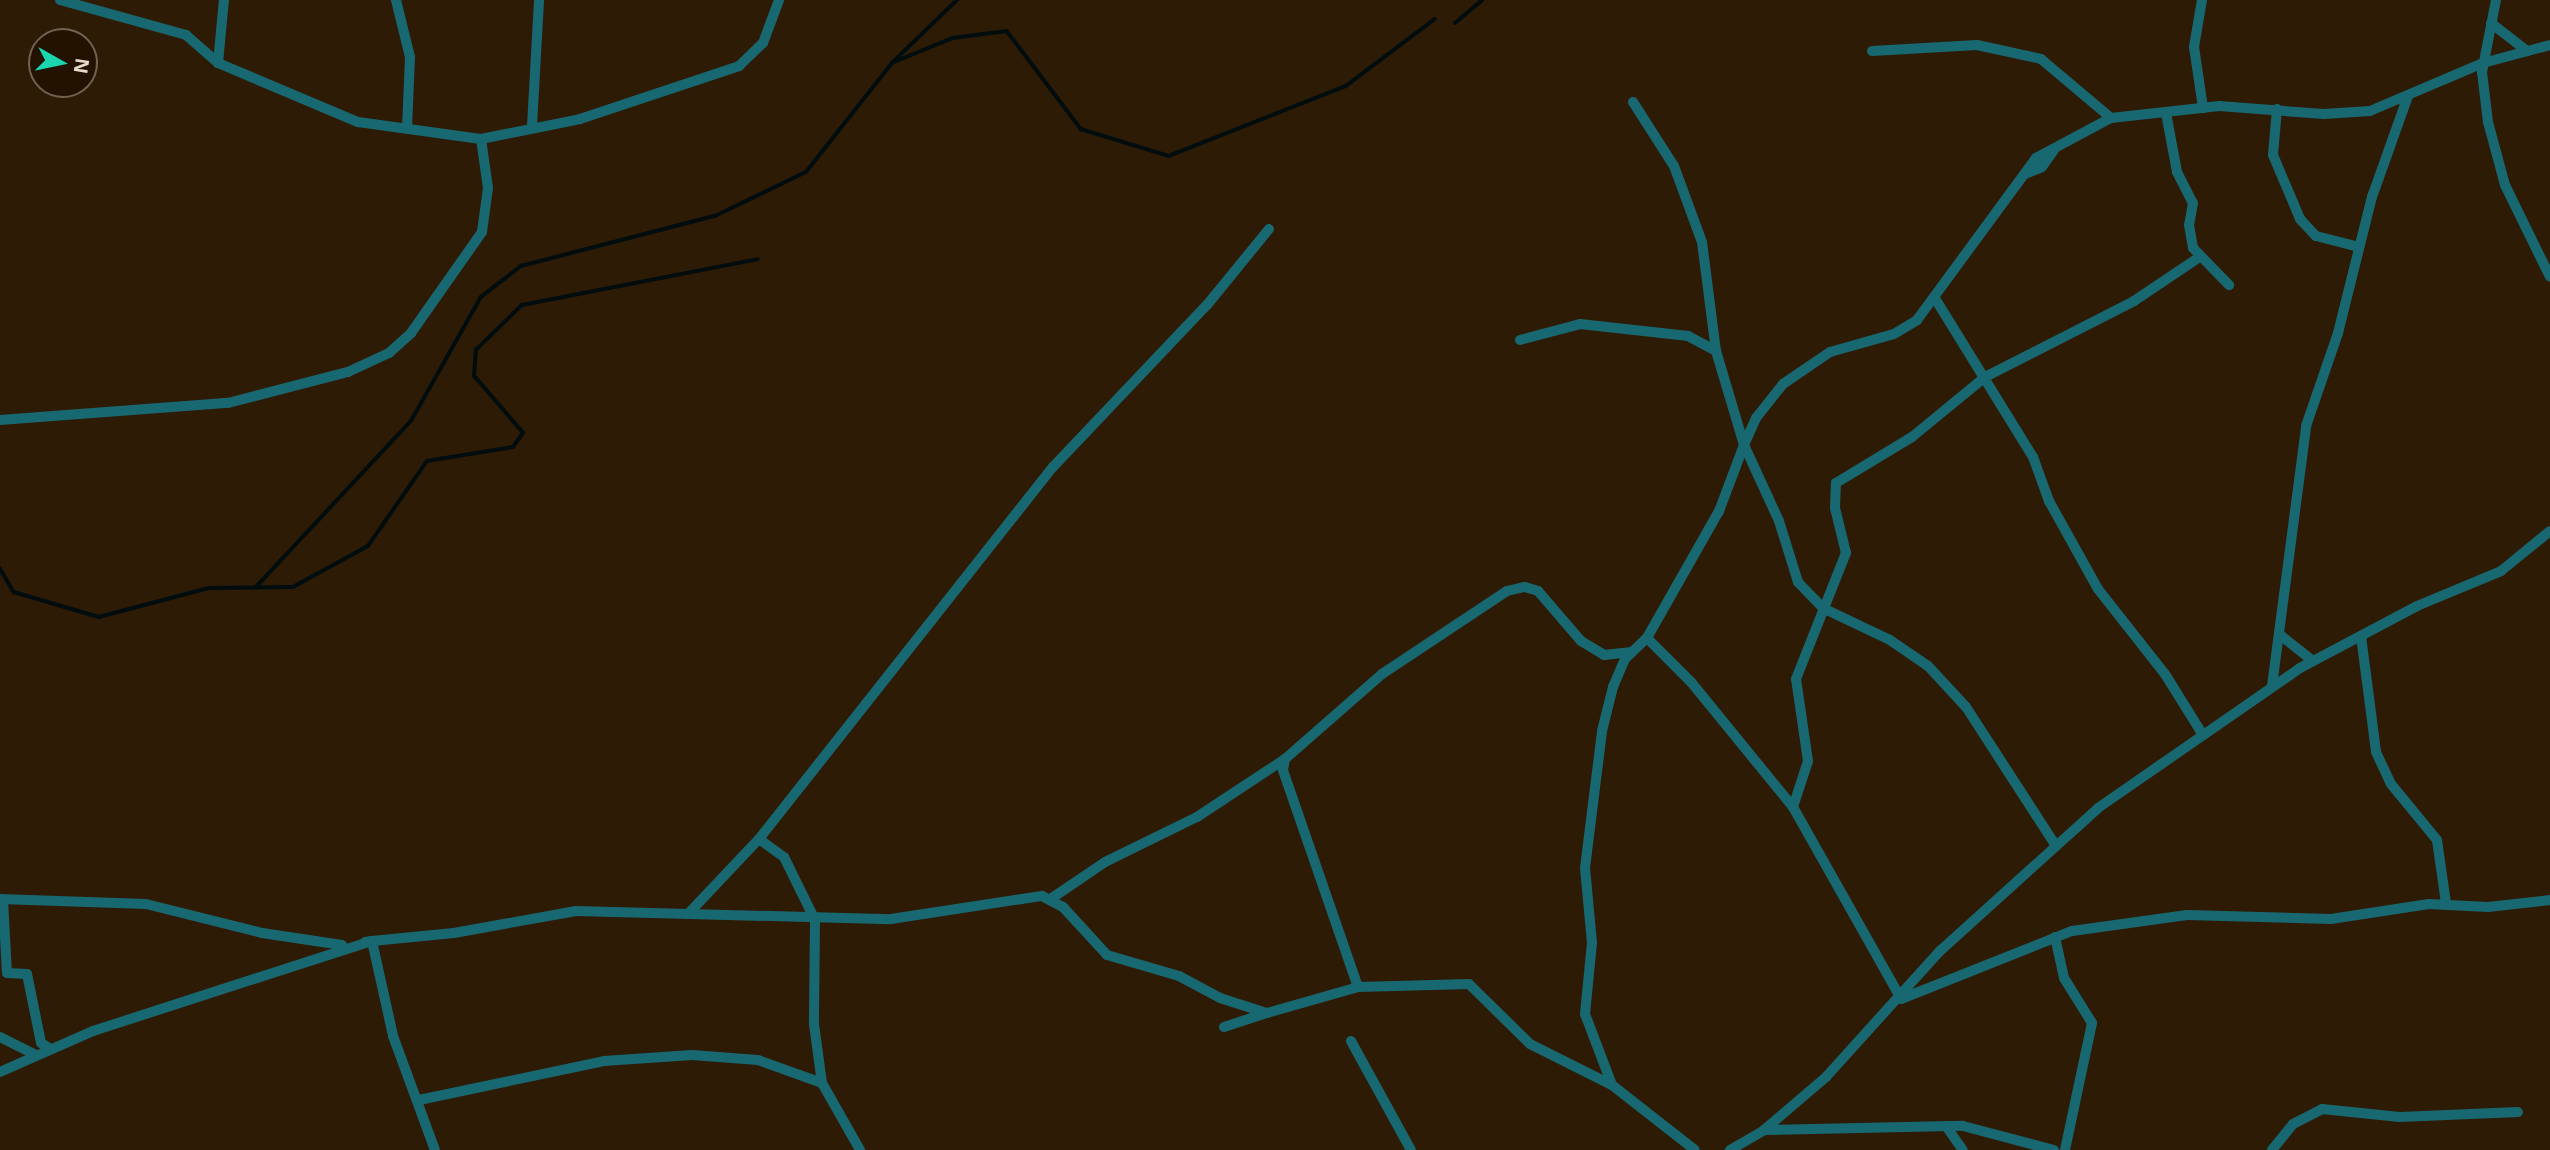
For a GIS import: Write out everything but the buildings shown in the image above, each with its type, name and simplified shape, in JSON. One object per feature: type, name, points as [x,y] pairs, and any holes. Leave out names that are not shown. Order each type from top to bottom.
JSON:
[{"type":"street","points":[[60,0],[186,35],[218,63],[358,122],[481,139],[532,126],[580,119],[739,66],[763,43],[779,0]]},
{"type":"street","points":[[218,63],[225,0]]},
{"type":"street","points":[[396,0],[410,57],[407,129]]},
{"type":"street","points":[[532,126],[539,0]]},
{"type":"street","points":[[2202,0],[2194,47],[2203,108]]},
{"type":"street","points":[[2496,0],[2483,63],[2483,93],[2500,171],[2550,277]]},
{"type":"street","points":[[2491,23],[2527,51]]},
{"type":"street","points":[[1612,1085],[1585,1014],[1592,943],[1585,868],[1602,731],[1613,687],[1632,652],[1647,639],[1713,523],[1744,445],[1770,398],[1799,372],[1841,347],[1894,334],[1936,300],[2036,158],[2111,118],[2203,108],[2350,114],[2409,96],[2483,63],[2550,45]]},
{"type":"street","points":[[1872,51],[1977,46],[2040,59],[2111,118]]},
{"type":"street","points":[[2272,686],[2306,426],[2359,247],[2409,96]]},
{"type":"street","points":[[1633,102],[1674,166],[1702,242],[1716,351],[1744,445],[1779,521],[1798,582],[1823,608],[1890,640],[1928,666],[1966,707],[2056,846]]},
{"type":"street","points":[[2277,109],[2273,155],[2300,219],[2316,236],[2359,247]]},
{"type":"street","points":[[2166,113],[2177,172],[2193,203],[2189,236],[2198,258],[2229,285]]},
{"type":"street","points":[[0,420],[228,403],[348,372],[389,353],[411,333],[482,232],[488,188],[481,139]]},
{"type":"street","points":[[688,914],[759,839],[1053,467],[1207,305],[1269,229]]},
{"type":"street","points":[[1793,807],[1808,761],[1796,679],[1846,553],[1836,483],[1912,437],[1985,377],[2134,301],[2198,258]]},
{"type":"street","points":[[1936,300],[2037,464],[2049,501],[2098,589],[2165,674],[2203,735]]},
{"type":"street","points":[[1520,340],[1580,324],[1688,337],[1716,351]]},
{"type":"street","points":[[1730,1150],[1764,1130],[1826,1077],[1900,999],[1940,951],[2089,815],[2272,686],[2361,636],[2501,571],[2550,531]]},
{"type":"street","points":[[1052,898],[1105,862],[1197,817],[1285,759],[1382,674],[1507,591],[1525,587],[1538,592],[1581,641],[1604,655],[1632,652]]},
{"type":"street","points":[[2279,634],[2313,661]]},
{"type":"street","points":[[2361,636],[2376,752],[2391,784],[2437,840],[2444,855],[2446,903]]},
{"type":"street","points":[[1647,639],[1691,682],[1793,807],[1900,999]]},
{"type":"street","points":[[1285,759],[1283,770],[1358,987]]},
{"type":"street","points":[[759,839],[784,857],[815,920],[814,1024],[822,1083],[860,1150]]},
{"type":"street","points":[[49,1048],[41,1043],[27,974],[7,973],[1,899],[132,902],[311,943],[372,941],[454,933],[576,911],[815,920],[891,919],[1034,896],[1052,898],[1107,955],[1179,976],[1220,998],[1267,1013]]},
{"type":"street","points":[[1900,999],[2055,937],[2187,915],[2331,919],[2446,903],[2488,907],[2550,900]]},
{"type":"street","points":[[2055,937],[2064,978],[2092,1023],[2065,1150]]},
{"type":"street","points":[[0,1072],[49,1048],[243,978],[372,941]]},
{"type":"street","points":[[372,941],[379,990],[435,1150]]},
{"type":"street","points":[[1224,1027],[1358,987],[1469,984],[1530,1044],[1612,1085],[1695,1150]]},
{"type":"street","points":[[0,1037],[36,1055]]},
{"type":"street","points":[[1351,1041],[1411,1150]]},
{"type":"street","points":[[419,1100],[604,1061],[692,1055],[758,1060],[822,1083]]},
{"type":"street","points":[[2272,1150],[2293,1124],[2322,1109],[2400,1117],[2518,1112]]},
{"type":"street","points":[[1946,1126],[1963,1150]]},
{"type":"street","points":[[1764,1130],[1978,1127],[2054,1150]]},
{"type":"waterway","points":[[256,587],[411,421],[481,297],[521,266],[715,216],[806,172],[892,63],[957,0]]},
{"type":"waterway","points":[[1455,23],[1482,0]]},
{"type":"waterway","points":[[894,62],[953,38],[1007,31],[1081,129],[1169,156],[1346,86],[1435,19]]},
{"type":"waterway","points":[[0,568],[14,592],[99,617],[209,588],[293,587],[368,546],[427,461],[513,447],[523,433],[474,376],[476,350],[522,305],[758,259]]}]
